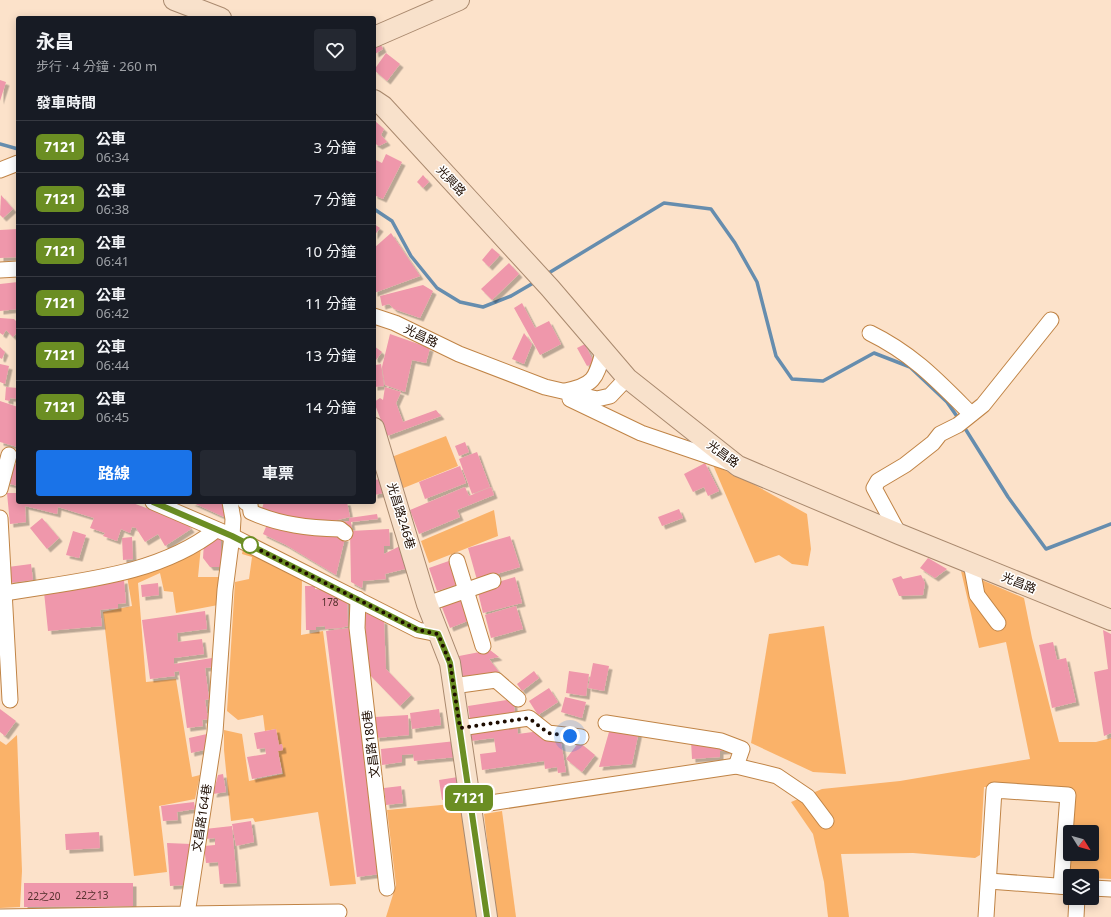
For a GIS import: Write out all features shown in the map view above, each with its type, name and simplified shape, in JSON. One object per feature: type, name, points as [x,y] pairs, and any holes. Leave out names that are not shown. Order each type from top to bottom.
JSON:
[{"type":"main road","points":[[174,0],[216,16]]},
{"type":"main road","points":[[376,36],[459,0]]},
{"type":"main road","name":"光興路","points":[[376,102],[382,106],[550,288],[604,350]]},
{"type":"main road","points":[[604,350],[627,378]]},
{"type":"main road","name":"光昌路","points":[[627,378],[738,466],[899,534],[1111,620]]},
{"type":"main road","name":"光昌路246巷","points":[[376,435],[427,604],[450,663],[487,917]]},
{"type":"street","points":[[0,170],[16,165]]},
{"type":"street","points":[[0,270],[16,269]]},
{"type":"street","name":"光昌路","points":[[376,317],[459,354],[545,387],[597,399],[610,396],[627,378]]},
{"type":"street","points":[[899,534],[874,488],[878,481],[905,465],[933,443],[940,434],[958,425],[983,405],[1051,320]]},
{"type":"street","points":[[870,333],[887,341],[922,365],[971,414]]},
{"type":"street","points":[[545,387],[566,391],[592,382],[604,350]]},
{"type":"street","points":[[545,387],[641,433],[738,466]]},
{"type":"street","points":[[0,489],[9,455]]},
{"type":"street","points":[[158,504],[232,536],[418,630],[438,634]]},
{"type":"street","name":"文昌路164巷","points":[[187,915],[215,732],[225,590],[233,519],[241,504]]},
{"type":"street","points":[[243,504],[251,512],[288,525],[340,529],[345,533]]},
{"type":"street","points":[[0,518],[2,594],[10,700]]},
{"type":"street","points":[[2,594],[120,573],[167,558],[197,544],[216,530]]},
{"type":"street","points":[[457,561],[483,646]]},
{"type":"street","points":[[971,563],[977,595],[998,623]]},
{"type":"street","points":[[427,604],[493,581]]},
{"type":"street","name":"文昌路180巷","points":[[358,599],[357,628],[387,888]]},
{"type":"street","points":[[453,686],[496,680],[518,699]]},
{"type":"street","points":[[460,728],[529,718],[548,733],[581,737]]},
{"type":"street","points":[[606,723],[720,741],[742,749],[736,766]]},
{"type":"street","points":[[470,806],[736,766],[777,776],[808,797],[826,821]]},
{"type":"street","points":[[986,917],[994,790],[1068,795],[1066,869]]},
{"type":"street","points":[[989,881],[1063,887]]},
{"type":"street","points":[[1099,888],[1111,889]]},
{"type":"street","points":[[1076,917],[1077,905]]},
{"type":"street","points":[[1,917],[339,912]]},
{"type":"shaded area","points":[[446,436],[458,466],[401,489],[389,458]]},
{"type":"shaded area","points":[[713,465],[746,480],[807,514],[811,549],[808,566],[792,564],[779,555],[755,563]]},
{"type":"shaded area","points":[[494,510],[498,536],[429,563],[421,541]]},
{"type":"shaded area","points":[[201,546],[198,577],[220,577],[218,605],[176,613],[173,592],[164,591],[160,573],[138,583],[146,682],[176,679],[192,777],[200,775],[195,799],[159,806],[167,872],[134,876],[103,612],[132,606],[127,576]]},
{"type":"shaded area","points":[[243,549],[302,579],[301,635],[323,631],[356,884],[330,886],[318,812],[255,822],[253,818],[231,821],[224,750],[224,730],[242,734],[249,781],[283,774],[278,751],[283,750],[282,744],[279,745],[276,729],[265,731],[263,715],[238,720],[227,711],[235,582],[249,579],[252,557],[242,554]]},
{"type":"shaded area","points":[[961,571],[1024,598],[1032,638],[1059,742],[1096,742],[1111,738],[1111,879],[1099,878],[1099,869],[1067,869],[1067,861],[1099,861],[1099,825],[1067,825],[1067,792],[984,787],[980,855],[975,858],[913,853],[841,854],[849,917],[828,917],[824,882],[813,834],[791,802],[822,789],[900,781],[1030,759],[1006,642],[979,648]]},
{"type":"shaded area","points":[[824,626],[846,774],[813,772],[751,743],[769,634]]},
{"type":"shaded area","points":[[17,735],[22,871],[20,907],[0,908],[0,741],[6,745]]},
{"type":"shaded area","points":[[463,803],[480,917],[386,917],[396,885],[387,810]]},
{"type":"shaded area","points":[[502,811],[516,917],[496,917],[484,814]]},
{"type":"building","points":[[380,43],[383,49],[376,53],[376,45]]},
{"type":"building","points":[[386,53],[400,64],[387,81],[376,72],[376,67]]},
{"type":"building","points":[[0,80],[6,82],[0,101]]},
{"type":"building","points":[[376,122],[384,129],[381,135],[387,142],[379,146],[376,144]]},
{"type":"building","points":[[386,154],[402,162],[383,199],[376,196],[376,160],[382,163]]},
{"type":"building","points":[[423,175],[429,182],[423,188],[417,182]]},
{"type":"building","points":[[1,195],[13,209],[3,218],[0,215]]},
{"type":"building","points":[[376,225],[380,228],[376,233]]},
{"type":"building","points":[[16,229],[16,257],[0,258],[0,230]]},
{"type":"building","points":[[391,233],[420,276],[376,292],[376,246]]},
{"type":"building","points":[[492,248],[500,255],[489,267],[482,260]]},
{"type":"building","points":[[509,263],[519,274],[492,300],[481,289]]},
{"type":"building","points":[[16,282],[16,309],[0,311],[0,284]]},
{"type":"building","points":[[423,285],[433,291],[420,318],[394,309],[389,304],[382,306],[380,296]]},
{"type":"building","points":[[522,303],[535,328],[549,321],[561,344],[540,355],[514,308]]},
{"type":"building","points":[[0,318],[14,319],[16,321],[16,333],[13,337],[6,330],[3,335],[0,333]]},
{"type":"building","points":[[524,333],[532,344],[524,364],[512,359]]},
{"type":"building","points":[[390,334],[430,348],[426,363],[412,360],[405,392],[385,385],[382,367]]},
{"type":"building","points":[[585,344],[594,363],[587,366],[577,348]]},
{"type":"building","points":[[0,347],[5,352],[2,359],[0,358]]},
{"type":"building","points":[[376,348],[382,352],[376,360]]},
{"type":"building","points":[[0,364],[9,366],[5,384],[0,382]]},
{"type":"building","points":[[381,364],[384,386],[376,387],[376,365]]},
{"type":"building","points":[[6,387],[16,388],[16,399],[10,398],[10,401],[5,400]]},
{"type":"building","points":[[385,387],[401,392],[396,403],[403,422],[436,410],[441,416],[387,436],[376,407],[376,401],[380,398],[383,400]]},
{"type":"building","points":[[0,401],[16,406],[16,446],[0,442]]},
{"type":"building","points":[[465,442],[469,452],[459,456],[455,446]]},
{"type":"building","points":[[477,452],[490,487],[472,494],[459,459]]},
{"type":"building","points":[[12,463],[16,464],[16,486],[6,483]]},
{"type":"building","points":[[705,463],[719,491],[708,496],[704,487],[693,492],[684,474]]},
{"type":"building","points":[[460,466],[466,483],[425,499],[419,482]]},
{"type":"building","points":[[381,479],[384,493],[376,495],[376,480]]},
{"type":"building","points":[[465,487],[469,496],[491,487],[494,495],[457,510],[460,517],[419,534],[410,510]]},
{"type":"building","points":[[7,493],[16,493],[16,504],[135,504],[179,520],[184,520],[191,529],[165,546],[158,534],[145,542],[136,528],[132,527],[130,533],[121,529],[117,541],[103,536],[105,533],[90,528],[94,518],[58,507],[57,514],[25,506],[26,522],[10,524]]},
{"type":"building","points":[[195,504],[226,504],[228,514],[224,517]]},
{"type":"building","points":[[263,504],[347,504],[350,517],[333,521],[299,522],[261,512]]},
{"type":"building","points":[[679,509],[683,518],[662,526],[658,517]]},
{"type":"building","points":[[377,514],[378,519],[351,522],[352,529],[344,530],[343,522],[349,521],[349,518]]},
{"type":"building","points":[[42,518],[59,538],[47,549],[30,528]]},
{"type":"building","points":[[268,522],[345,538],[336,575],[286,545],[263,534]]},
{"type":"building","points":[[389,529],[390,546],[384,546],[384,554],[402,545],[409,568],[385,574],[386,579],[363,581],[362,588],[351,582],[350,531]]},
{"type":"building","points":[[73,531],[86,535],[79,558],[66,555]]},
{"type":"building","points":[[214,535],[221,537],[221,567],[210,567],[203,558],[204,543]]},
{"type":"building","points":[[510,536],[520,567],[477,580],[468,548]]},
{"type":"building","points":[[132,537],[133,559],[123,560],[122,538]]},
{"type":"building","points":[[460,557],[468,581],[437,591],[429,568]]},
{"type":"building","points":[[928,558],[947,569],[935,578],[920,568]]},
{"type":"building","points":[[31,564],[33,580],[10,583],[8,567]]},
{"type":"building","points":[[921,575],[925,583],[923,595],[899,596],[892,579],[901,576],[903,579]]},
{"type":"building","points":[[515,577],[522,603],[483,613],[477,588]]},
{"type":"building","points":[[124,580],[126,603],[118,604],[118,608],[100,610],[102,626],[48,631],[44,592]]},
{"type":"building","points":[[158,583],[159,595],[142,597],[141,585]]},
{"type":"building","points":[[305,586],[315,586],[315,589],[332,591],[347,599],[348,626],[325,629],[325,626],[316,627],[316,630],[306,630]]},
{"type":"building","points":[[471,593],[480,616],[450,628],[441,605]]},
{"type":"building","points":[[516,606],[523,629],[491,638],[485,615]]},
{"type":"building","points":[[205,611],[207,629],[177,633],[178,642],[202,639],[204,654],[174,658],[174,664],[212,658],[213,667],[205,668],[209,699],[205,700],[208,719],[202,720],[203,726],[187,728],[179,671],[174,672],[175,676],[150,679],[142,620]]},
{"type":"building","points":[[364,612],[384,621],[386,669],[411,695],[400,706],[369,674]]},
{"type":"building","points":[[349,628],[380,874],[357,877],[326,631]]},
{"type":"building","points":[[1103,630],[1111,634],[1111,733],[1104,736],[1094,672],[1108,669]]},
{"type":"building","points":[[1053,642],[1057,660],[1066,658],[1076,702],[1052,708],[1039,645]]},
{"type":"building","points":[[490,650],[499,657],[489,659],[499,672],[462,678],[459,656]]},
{"type":"building","points":[[593,663],[609,666],[604,691],[588,688]]},
{"type":"building","points":[[534,671],[539,678],[522,691],[517,684]]},
{"type":"building","points":[[569,671],[589,674],[586,696],[566,693]]},
{"type":"building","points":[[549,688],[558,702],[538,715],[529,701]]},
{"type":"building","points":[[565,697],[586,702],[582,718],[561,712]]},
{"type":"building","points":[[513,699],[515,713],[470,720],[468,706]]},
{"type":"building","points":[[0,709],[16,721],[5,736],[0,732]]},
{"type":"building","points":[[439,709],[441,725],[412,729],[410,713]]},
{"type":"building","points":[[408,715],[409,735],[376,738],[375,717]]},
{"type":"building","points":[[516,718],[518,734],[540,731],[541,739],[560,736],[566,772],[558,773],[557,767],[545,769],[544,761],[482,770],[480,754],[496,752],[494,738],[471,741],[469,726]]},
{"type":"building","points":[[611,725],[639,731],[632,764],[599,767]]},
{"type":"building","points":[[276,729],[279,745],[282,744],[283,750],[278,751],[282,773],[252,779],[247,757],[266,754],[265,748],[257,749],[254,733]]},
{"type":"building","points":[[207,734],[208,749],[191,753],[189,738]]},
{"type":"building","points":[[456,741],[457,757],[414,761],[413,754],[402,755],[402,762],[382,765],[381,749]]},
{"type":"building","points":[[691,741],[733,750],[720,751],[720,757],[692,759]]},
{"type":"building","points":[[579,742],[595,755],[582,772],[566,759]]},
{"type":"building","points":[[223,774],[226,792],[213,794],[218,775]]},
{"type":"building","points":[[458,777],[461,797],[442,800],[439,780]]},
{"type":"building","points":[[401,786],[403,803],[386,805],[384,788]]},
{"type":"building","points":[[194,802],[195,809],[177,812],[178,820],[163,821],[161,806]]},
{"type":"building","points":[[251,821],[254,842],[236,846],[232,824]]},
{"type":"building","points":[[232,826],[237,883],[220,884],[218,862],[206,863],[204,846],[215,845],[215,838],[206,839],[205,829]]},
{"type":"building","points":[[99,832],[100,848],[66,850],[65,834]]},
{"type":"building","points":[[167,843],[191,844],[184,885],[170,886]]},
{"type":"building","points":[[24,883],[133,883],[133,906],[24,907]]},
{"type":"waterway","points":[[0,144],[16,148]]},
{"type":"waterway","points":[[547,274],[664,203],[711,209],[735,243],[757,282],[776,356],[792,379],[823,381],[874,353],[910,367],[947,402],[956,415]]},
{"type":"waterway","points":[[376,210],[392,221],[411,256],[437,288],[460,302],[483,307],[511,296],[535,282]]},
{"type":"waterway","points":[[966,430],[1008,497],[1046,549],[1111,524]]},
{"type":"bus line","name":"7121","points":[[158,504],[232,536],[418,630],[438,634],[450,663],[487,917]]},
{"type":"route","points":[[250,545],[246,543],[418,630],[438,634],[450,663],[460,728],[529,718],[548,733],[570,736]]}]
